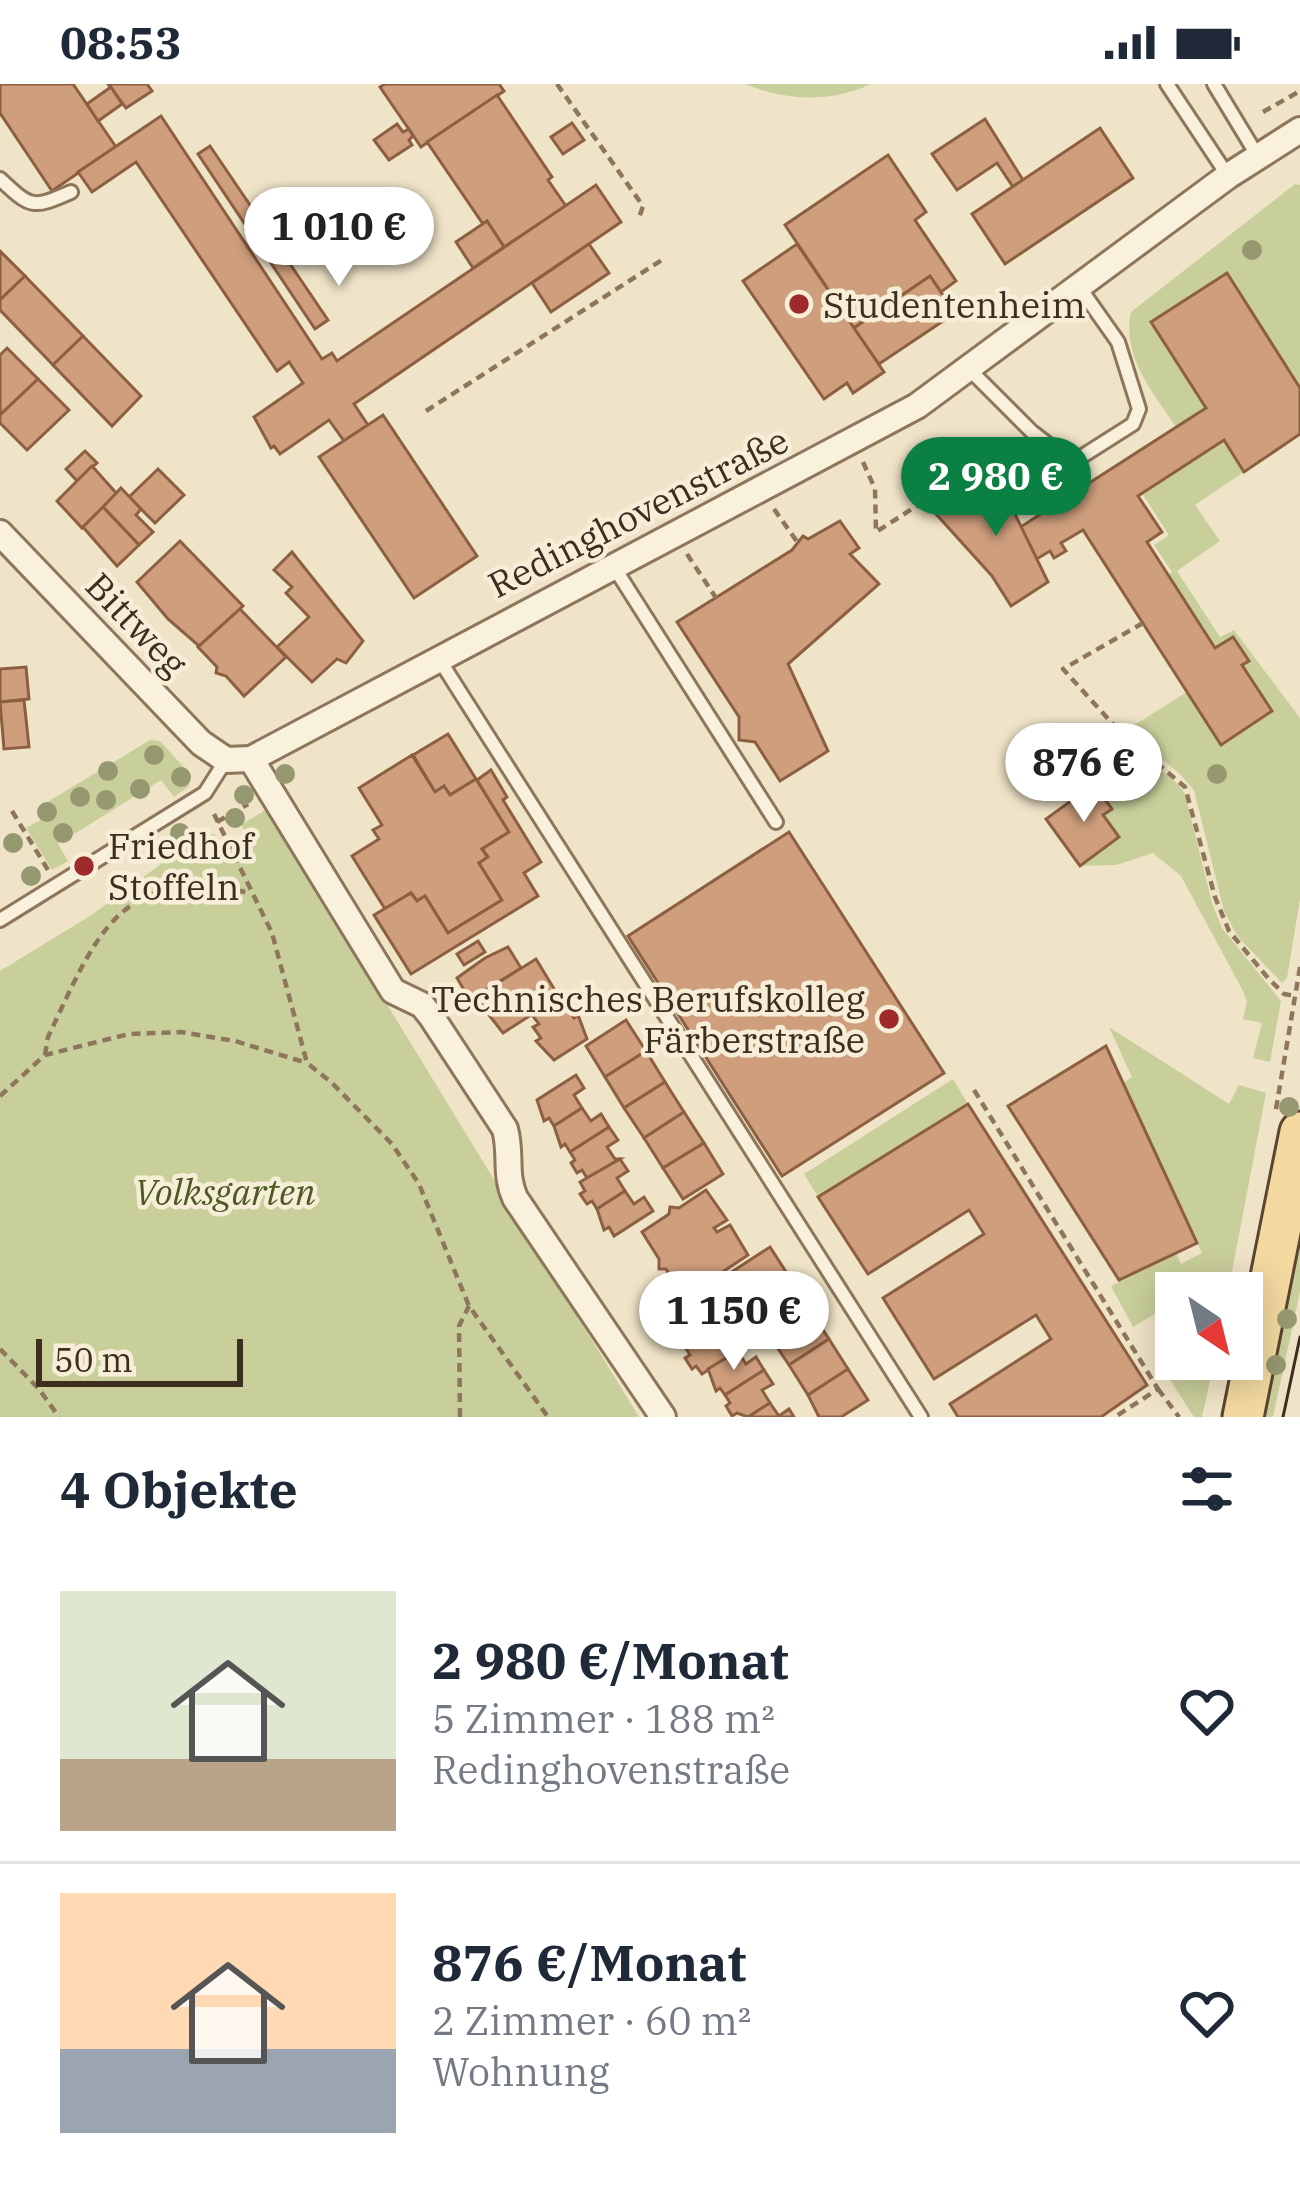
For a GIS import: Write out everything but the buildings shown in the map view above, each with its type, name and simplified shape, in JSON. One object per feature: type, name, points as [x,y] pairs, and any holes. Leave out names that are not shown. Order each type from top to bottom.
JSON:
[{"type":"main road","points":[[1243,1417],[1300,1132]]},
{"type":"street","name":"Redinghovenstraße","points":[[238,759],[854,441],[970,370],[1298,129]]},
{"type":"street","name":"Bittweg","points":[[0,533],[201,743],[238,759],[276,797],[393,991],[422,1005],[431,1016],[505,1130],[507,1179],[515,1198],[663,1417]]},
{"type":"lane","points":[[1167,84],[1228,176]]},
{"type":"lane","points":[[1214,84],[1258,155]]},
{"type":"lane","points":[[0,179],[31,205],[71,192]]},
{"type":"lane","points":[[970,370],[1066,459],[1082,458],[1133,424],[1139,409],[1118,342],[1080,288]]},
{"type":"lane","points":[[613,566],[776,822]]},
{"type":"lane","points":[[438,658],[921,1417]]},
{"type":"lane","name":"Redinghovenstraße","points":[[0,920],[205,793],[238,759]]},
{"type":"path","points":[[557,84],[643,206],[639,218]]},
{"type":"path","points":[[1264,112],[1300,92]]},
{"type":"path","points":[[426,412],[665,258]]},
{"type":"path","points":[[854,441],[875,489],[876,532],[1032,432]]},
{"type":"path","points":[[761,490],[798,543]]},
{"type":"path","points":[[674,535],[716,598]]},
{"type":"path","points":[[1143,623],[1063,669],[1121,733],[1185,787],[1229,931],[1284,994],[1295,996]]},
{"type":"path","points":[[217,822],[238,807],[276,797]]},
{"type":"path","points":[[12,811],[58,885]]},
{"type":"path","points":[[223,835],[281,960],[307,1063]]},
{"type":"path","points":[[45,1055],[48,1036],[106,923],[175,886],[254,894]]},
{"type":"path","points":[[0,1096],[45,1055],[129,1034],[181,1032],[236,1041],[307,1063],[392,1144],[419,1184],[469,1306],[548,1417]]},
{"type":"path","points":[[974,1090],[1179,1417]]},
{"type":"path","points":[[460,1417],[459,1326],[469,1306]]},
{"type":"path","points":[[0,1349],[59,1417]]},
{"type":"path","points":[[1114,1417],[1158,1389]]},
{"type":"green space","points":[[745,84],[871,84],[808,98]]},
{"type":"green space","points":[[1295,184],[1300,185],[1300,388],[1227,274],[1206,408],[1176,427],[1135,359],[1131,312]]},
{"type":"green space","points":[[1224,440],[1244,472],[1195,505],[1220,541],[1177,571],[1220,637],[1234,630],[1300,718],[1300,899],[1287,978],[1282,983],[1238,937],[1224,911],[1194,790],[1129,733],[1131,727],[1187,692],[1221,744],[1272,711],[1242,665],[1249,661],[1234,637],[1215,648],[1168,575],[1172,572],[1154,545],[1169,535],[1143,495]]},
{"type":"green space","points":[[1111,738],[1122,739],[1185,794],[1222,928],[1281,1001],[1270,1062],[1253,1058],[1262,1023],[1243,1019],[1247,1002],[1243,991],[1181,876],[1153,853],[1116,865],[1080,866],[1119,838],[1103,815],[1112,808],[1094,784],[1119,786],[1118,769],[1101,745]]},
{"type":"green space","points":[[150,740],[160,741],[190,774],[189,786],[174,797],[161,780],[58,844],[68,861],[52,870],[26,828],[42,819],[39,807]]},
{"type":"green space","name":"Volksgarten","points":[[265,810],[639,1417],[0,1417],[0,971],[93,914],[195,839],[214,834],[222,848],[248,836],[241,825]]},
{"type":"green space","points":[[1109,1027],[1229,1104],[1239,1085],[1266,1093],[1232,1272],[1155,1272],[1155,1314],[1133,1327],[1111,1286],[1176,1253],[1181,1264],[1202,1253],[1123,1083],[1132,1077]]},
{"type":"green space","points":[[953,1079],[968,1104],[818,1197],[804,1174]]},
{"type":"green space","points":[[1300,1216],[1300,1292],[1273,1417],[1259,1417]]},
{"type":"green space","points":[[1170,1380],[1210,1380],[1202,1417],[1194,1417]]},
{"type":"tram line","points":[[1283,1417],[1300,1337]]},
{"type":"place","name":"Studentenheim","points":[[799,304]]},
{"type":"place","name":"Friedhof Stoffeln","points":[[84,866]]},
{"type":"place","name":"Technisches Berufskolleg Färberstraße","points":[[889,1019]]}]
